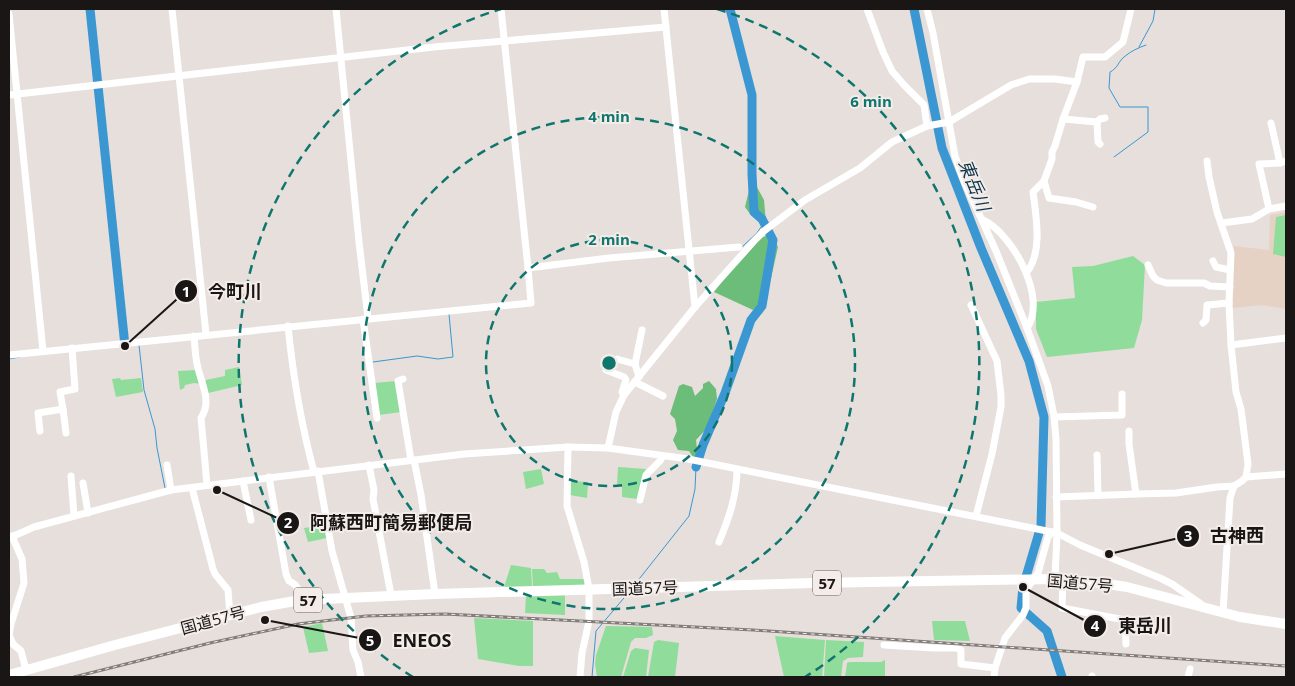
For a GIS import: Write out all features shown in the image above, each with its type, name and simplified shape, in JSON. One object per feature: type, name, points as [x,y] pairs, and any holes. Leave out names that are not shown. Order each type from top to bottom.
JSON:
[{"type":"highway","name":"国道57号","points":[[9,675],[116,644],[261,607],[300,600],[391,595],[617,588],[1059,579],[1126,587],[1223,613],[1286,624]]},
{"type":"street","points":[[172,9],[206,334]]},
{"type":"street","points":[[336,9],[377,418]]},
{"type":"street","points":[[9,355],[206,334],[531,304],[501,9]]},
{"type":"street","points":[[664,9],[695,307]]},
{"type":"street","points":[[867,9],[892,71],[904,86],[924,105],[927,126]]},
{"type":"street","points":[[926,9],[933,33],[954,156],[983,220],[1027,328],[1048,386],[1054,417],[1056,497],[1052,532],[1062,608],[1125,620],[1126,644]]},
{"type":"street","points":[[1027,272],[1034,259],[1037,227],[1033,192],[1044,181],[1052,159],[1052,152],[1062,119],[1077,82],[1084,57],[1105,57],[1123,42],[1131,9]]},
{"type":"street","points":[[9,14],[43,351]]},
{"type":"street","points":[[9,95],[434,47],[666,27]]},
{"type":"street","points":[[608,448],[616,412],[624,395],[695,307],[764,232],[813,195],[860,168],[892,142],[927,126],[949,122],[1011,85],[1029,79],[1055,79],[1077,82]]},
{"type":"street","points":[[1062,119],[1097,122],[1105,118]]},
{"type":"street","points":[[1097,122],[1098,142],[1100,144]]},
{"type":"street","points":[[1269,209],[1259,164],[1283,162],[1271,123]]},
{"type":"street","points":[[1056,497],[1176,493],[1234,486],[1238,485],[1246,477],[1248,464],[1241,409],[1236,392],[1231,345],[1231,253],[1218,212],[1209,177],[1207,160]]},
{"type":"street","points":[[1044,181],[1049,198],[1093,207]]},
{"type":"street","points":[[1222,223],[1252,219],[1269,209],[1286,206]]},
{"type":"street","points":[[983,220],[992,224],[998,230],[1027,272],[1033,300],[1032,321],[1027,328]]},
{"type":"street","points":[[528,268],[609,258],[739,247]]},
{"type":"street","points":[[1213,261],[1216,267],[1230,270]]},
{"type":"street","points":[[1148,265],[1157,280],[1166,283],[1204,283],[1210,286],[1230,287]]},
{"type":"street","points":[[1197,309],[1210,304],[1230,303]]},
{"type":"street","points":[[971,305],[997,361],[1001,395],[1001,407],[992,454],[976,516]]},
{"type":"street","points":[[1203,323],[1206,320],[1206,307]]},
{"type":"street","points":[[288,326],[302,429],[316,472],[330,544],[351,618],[353,650],[361,677]]},
{"type":"street","points":[[637,380],[636,364],[642,330]]},
{"type":"street","points":[[194,336],[198,367],[207,400],[206,409],[201,418],[207,486]]},
{"type":"street","points":[[1231,345],[1286,338]]},
{"type":"street","points":[[66,433],[60,392],[75,389],[72,348]]},
{"type":"street","points":[[608,359],[606,370],[624,377],[626,380],[622,392],[624,395]]},
{"type":"street","points":[[617,359],[636,364]]},
{"type":"street","points":[[403,379],[398,381],[421,495],[436,594]]},
{"type":"street","points":[[637,380],[663,396]]},
{"type":"street","points":[[1054,417],[1122,415],[1122,394]]},
{"type":"street","points":[[40,431],[38,413],[63,409]]},
{"type":"street","points":[[1129,431],[1136,494]]},
{"type":"street","points":[[568,447],[567,506],[584,562],[589,589],[588,621],[580,677]]},
{"type":"street","points":[[26,670],[21,651],[13,644],[9,635],[24,582],[22,559],[10,537],[34,527],[171,490],[464,454],[568,447],[608,448],[663,456],[1052,532],[1172,584],[1204,607]]},
{"type":"street","points":[[1097,455],[1098,496]]},
{"type":"street","points":[[640,500],[646,475],[663,456]]},
{"type":"street","points":[[167,465],[171,490]]},
{"type":"street","points":[[368,465],[374,490],[373,499],[391,595]]},
{"type":"street","points":[[719,542],[733,503],[737,469]]},
{"type":"street","points":[[1246,477],[1286,474]]},
{"type":"street","points":[[71,476],[74,516]]},
{"type":"street","points":[[269,478],[286,574],[289,580],[298,588],[300,600]]},
{"type":"street","points":[[243,481],[251,520]]},
{"type":"street","points":[[83,483],[88,513]]},
{"type":"street","points":[[1223,613],[1230,498],[1234,486]]},
{"type":"street","points":[[192,488],[213,569],[228,590],[230,616]]},
{"type":"street","points":[[994,677],[1005,638],[1024,612],[1026,590],[1038,573],[1048,537],[1052,532]]},
{"type":"street","points":[[1166,597],[1172,592],[1172,584]]},
{"type":"street","points":[[884,645],[957,648],[961,652],[962,664],[995,668]]},
{"type":"street","points":[[1188,677],[1190,668]]},
{"type":"shaded area","points":[[1286,212],[1286,309],[1262,305],[1232,308],[1234,246],[1269,250],[1270,215]]},
{"type":"green space","points":[[752,178],[764,200],[766,223],[778,247],[766,300],[753,310],[714,292],[753,240],[769,235],[763,224],[750,214],[745,207]]},
{"type":"green space","points":[[1286,215],[1286,257],[1273,254],[1276,217]]},
{"type":"green space","points":[[1133,256],[1145,265],[1142,320],[1134,348],[1047,357],[1036,329],[1036,302],[1075,298],[1072,267],[1093,266]]},
{"type":"green space","points":[[239,367],[242,385],[208,393],[206,380],[225,376],[225,370]]},
{"type":"green space","points":[[197,370],[201,384],[185,385],[180,390],[178,371]]},
{"type":"green space","points":[[120,378],[121,380],[141,378],[143,392],[116,397],[112,379]]},
{"type":"green space","points":[[396,381],[401,412],[379,415],[374,383]]},
{"type":"green space","points":[[709,381],[716,389],[717,399],[707,428],[696,440],[695,458],[689,451],[678,450],[673,440],[677,431],[675,419],[670,414],[679,386],[683,384],[692,387],[695,396],[703,388],[703,384]]},
{"type":"green space","points":[[618,467],[646,469],[642,478],[638,499],[622,497],[622,487],[617,485]]},
{"type":"green space","points":[[541,469],[544,484],[526,489],[523,472]]},
{"type":"green space","points":[[571,481],[588,482],[587,498],[570,495]]},
{"type":"green space","points":[[324,525],[327,538],[308,542],[304,528]]},
{"type":"green space","points":[[511,565],[531,568],[532,587],[504,587]]},
{"type":"green space","points":[[532,569],[544,569],[547,573],[557,572],[560,579],[585,579],[585,586],[533,587]]},
{"type":"green space","points":[[565,595],[565,615],[525,613],[526,596]]},
{"type":"green space","points":[[474,618],[533,621],[533,666],[519,666],[478,659]]},
{"type":"green space","points":[[932,621],[965,621],[970,641],[934,640]]},
{"type":"green space","points":[[322,623],[328,651],[309,653],[303,627]]},
{"type":"green space","points":[[606,626],[652,627],[653,635],[646,638],[635,638],[631,642],[621,677],[597,677],[596,655]]},
{"type":"green space","points":[[775,636],[825,640],[822,677],[784,677]]},
{"type":"green space","points":[[658,640],[679,643],[675,677],[648,677],[654,642]]},
{"type":"green space","points":[[826,640],[864,642],[863,657],[848,658],[843,661],[841,677],[824,677]]},
{"type":"green space","points":[[635,648],[649,650],[646,677],[623,677],[631,651]]},
{"type":"green space","points":[[885,660],[885,677],[845,677],[847,663],[849,662],[881,662]]},
{"type":"waterway","points":[[90,9],[125,346]]},
{"type":"waterway","points":[[696,467],[751,320],[762,306],[773,240],[762,219],[754,212],[752,95],[730,9]]},
{"type":"waterway","name":"東岳川","points":[[914,9],[942,148],[981,248],[1029,361],[1044,417],[1041,526],[1023,587],[1021,608],[1047,631],[1062,677]]},
{"type":"waterway","points":[[1139,47],[1153,21],[1155,9]]},
{"type":"waterway","points":[[1114,157],[1148,132],[1148,107],[1120,107],[1109,88],[1110,72],[1127,55],[1146,45]]},
{"type":"waterway","points":[[742,247],[761,227]]},
{"type":"waterway","points":[[373,362],[417,356],[438,359],[453,357],[449,314]]},
{"type":"waterway","points":[[139,345],[144,390],[155,429],[165,488]]},
{"type":"waterway","points":[[9,359],[20,357]]},
{"type":"waterway","points":[[636,583],[689,516],[695,489],[696,467]]},
{"type":"waterway","points":[[592,677],[596,631],[629,592]]},
{"type":"railway","points":[[74,677],[210,643],[298,624],[366,616],[445,614],[753,630],[1286,666]]},
{"type":"place","name":"今町川","points":[[125,346]]},
{"type":"place","name":"阿蘇西町簡易郵便局","points":[[217,490]]},
{"type":"place","name":"古神西","points":[[1109,554]]},
{"type":"place","name":"東岳川","points":[[1023,587]]},
{"type":"place","name":"ENEOS","points":[[265,620]]}]
